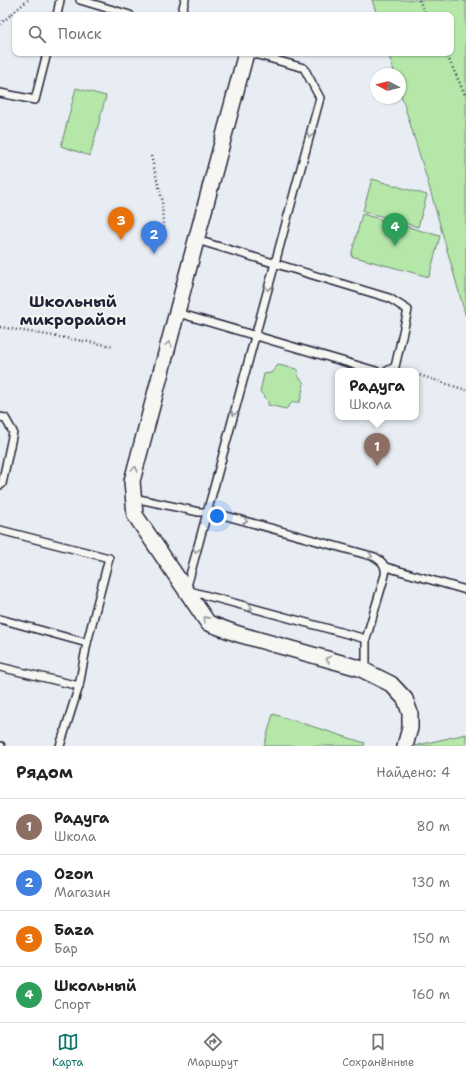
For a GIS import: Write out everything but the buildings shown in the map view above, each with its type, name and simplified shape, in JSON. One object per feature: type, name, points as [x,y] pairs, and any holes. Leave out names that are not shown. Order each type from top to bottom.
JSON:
[{"type":"street","points":[[245,56],[178,313],[132,481],[135,515],[208,622],[219,628],[366,671],[391,684],[405,699],[410,713],[410,728],[405,746]]},
{"type":"lane","points":[[58,12],[60,0]]},
{"type":"lane","points":[[80,0],[104,3],[124,12]]},
{"type":"lane","points":[[182,12],[185,0]]},
{"type":"lane","points":[[0,94],[35,100],[46,56]]},
{"type":"lane","points":[[262,56],[304,68],[320,98],[186,590],[366,640]]},
{"type":"lane","points":[[197,240],[389,298],[408,310],[395,367],[393,368]]},
{"type":"lane","points":[[178,313],[366,368]]},
{"type":"lane","points":[[0,417],[5,418],[13,432],[2,484],[0,484]]},
{"type":"lane","points":[[134,498],[199,512],[212,512],[375,558],[382,561],[386,567],[466,590]]},
{"type":"lane","points":[[0,530],[109,558],[87,643],[79,686],[60,746]]},
{"type":"lane","points":[[366,671],[366,640],[386,567]]},
{"type":"lane","points":[[0,619],[87,643]]},
{"type":"lane","points":[[0,666],[79,686]]},
{"type":"path","points":[[14,12],[28,0]]},
{"type":"path","points":[[419,0],[425,12]]},
{"type":"path","points":[[0,24],[12,14]]},
{"type":"path","points":[[447,56],[466,97]]},
{"type":"path","points":[[151,156],[162,199],[163,223],[166,238]]},
{"type":"path","points":[[0,327],[112,346]]},
{"type":"path","points":[[419,375],[466,390]]},
{"type":"green space","points":[[372,0],[466,0],[466,317],[404,104],[406,104],[406,68],[393,68],[389,56],[454,56],[454,12],[376,12]]},
{"type":"green space","points":[[76,88],[106,96],[90,156],[61,146]]},
{"type":"green space","points":[[372,179],[427,195],[418,227],[363,211]]},
{"type":"green space","points":[[362,214],[440,236],[429,277],[351,256]]},
{"type":"green space","points":[[278,365],[297,369],[298,376],[304,383],[300,402],[293,402],[286,409],[268,405],[268,400],[260,392],[264,374],[271,373]]},
{"type":"green space","points":[[273,714],[365,743],[364,746],[264,746]]},
{"type":"green space","points":[[466,734],[466,746],[414,746]]},
{"type":"place","name":"Баza","points":[[121,240]]},
{"type":"place","name":"Школьный","points":[[395,246]]},
{"type":"place","name":"Ozon","points":[[154,254]]},
{"type":"place","name":"Радуга","points":[[377,466]]},
{"type":"district","name":"Школьный микрорайон","points":[[73,310]]}]
